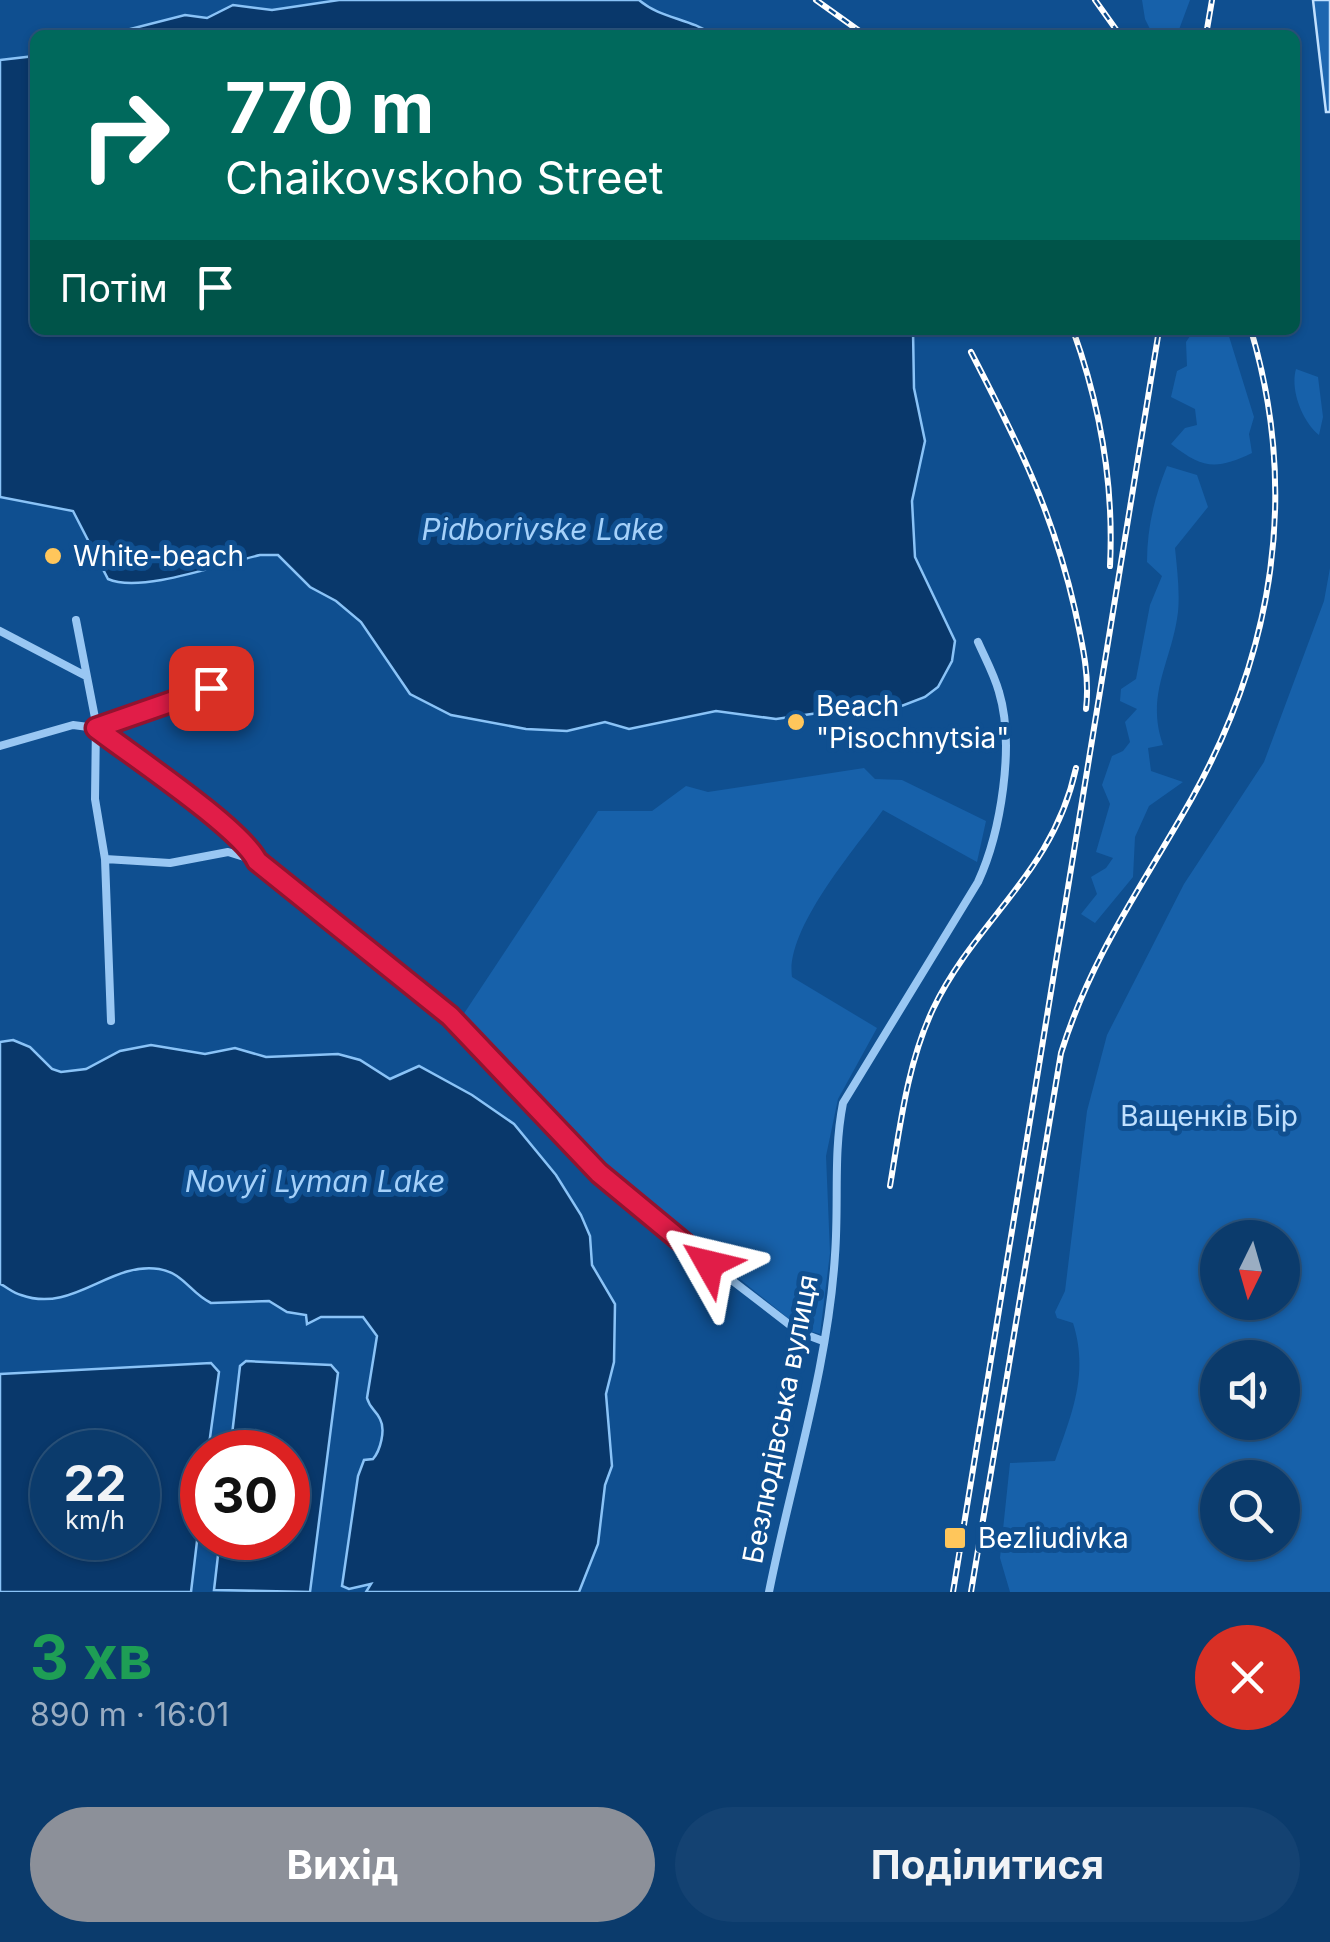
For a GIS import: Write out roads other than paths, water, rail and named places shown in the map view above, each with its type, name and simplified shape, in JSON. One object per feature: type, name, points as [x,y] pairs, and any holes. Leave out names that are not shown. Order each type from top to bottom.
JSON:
[{"type":"street","points":[[76,620],[96,728],[95,794],[105,859],[111,1021]]},
{"type":"street","points":[[0,631],[86,676]]},
{"type":"street","name":"Безлюдівська вулиця","points":[[769,1592],[824,1340],[836,1255],[835,1145],[843,1103],[978,882],[993,844],[1000,797],[1003,718],[999,692],[978,642]]},
{"type":"street","points":[[0,746],[73,725],[96,728],[211,688]]},
{"type":"street","points":[[96,728],[236,836],[257,861],[450,1016],[574,1148],[634,1205],[798,1332],[824,1340]]},
{"type":"street","points":[[105,859],[170,863],[228,852],[257,861]]},
{"type":"water","points":[[339,0],[639,0],[704,30],[126,30],[185,15],[207,18],[233,5],[272,10]]},
{"type":"water","name":"Pidborivske Lake","points":[[30,57],[30,335],[913,335],[914,388],[925,441],[912,501],[915,557],[955,641],[952,661],[938,687],[899,707],[868,706],[776,719],[716,711],[629,729],[605,722],[567,731],[526,729],[451,715],[410,694],[361,622],[336,601],[310,587],[278,555],[260,555],[140,583],[108,579],[73,511],[0,497],[0,60]]},
{"type":"water","name":"Novyi Lyman Lake","points":[[13,1040],[30,1047],[52,1069],[61,1072],[86,1069],[120,1051],[151,1045],[205,1054],[235,1048],[266,1057],[338,1054],[360,1060],[390,1079],[419,1066],[514,1124],[556,1175],[581,1215],[590,1236],[592,1265],[615,1304],[614,1362],[606,1394],[612,1466],[605,1485],[598,1544],[579,1592],[366,1592],[371,1584],[349,1589],[342,1586],[358,1476],[364,1460],[376,1455],[382,1434],[380,1419],[367,1398],[377,1336],[363,1317],[321,1317],[307,1324],[306,1315],[287,1312],[269,1301],[211,1303],[175,1275],[159,1269],[124,1272],[58,1298],[21,1295],[0,1284],[0,1042]]},
{"type":"water","points":[[246,1361],[331,1365],[338,1373],[310,1592],[214,1590],[217,1560],[310,1560],[310,1430],[233,1430],[240,1366]]},
{"type":"water","points":[[211,1363],[219,1372],[211,1430],[180,1430],[180,1560],[195,1560],[191,1592],[0,1592],[0,1374]]},
{"type":"railway","points":[[816,0],[858,30]]},
{"type":"railway","points":[[1095,0],[1116,30]]},
{"type":"railway","points":[[1207,30],[1212,0]]},
{"type":"railway","points":[[1075,335],[1091,387],[1103,446],[1110,506],[1110,566]]},
{"type":"railway","points":[[953,1592],[1158,335]]},
{"type":"railway","points":[[971,1592],[1061,1053],[1103,952],[1220,742],[1243,686],[1259,628],[1270,570],[1275,511],[1274,451],[1266,391],[1252,335]]},
{"type":"railway","points":[[971,352],[1018,447],[1056,540],[1083,647],[1086,709]]},
{"type":"railway","points":[[890,1186],[911,1074],[933,1009],[970,948],[1050,838],[1076,768]]},
{"type":"place","name":"White-beach","points":[[53,556]]},
{"type":"place","name":"Beach \"Pisochnytsia\"","points":[[796,722]]},
{"type":"place","name":"Bezliudivka","points":[[955,1538]]},
{"type":"park label","name":"Ващенків Бір","points":[[1209,1116]]}]
